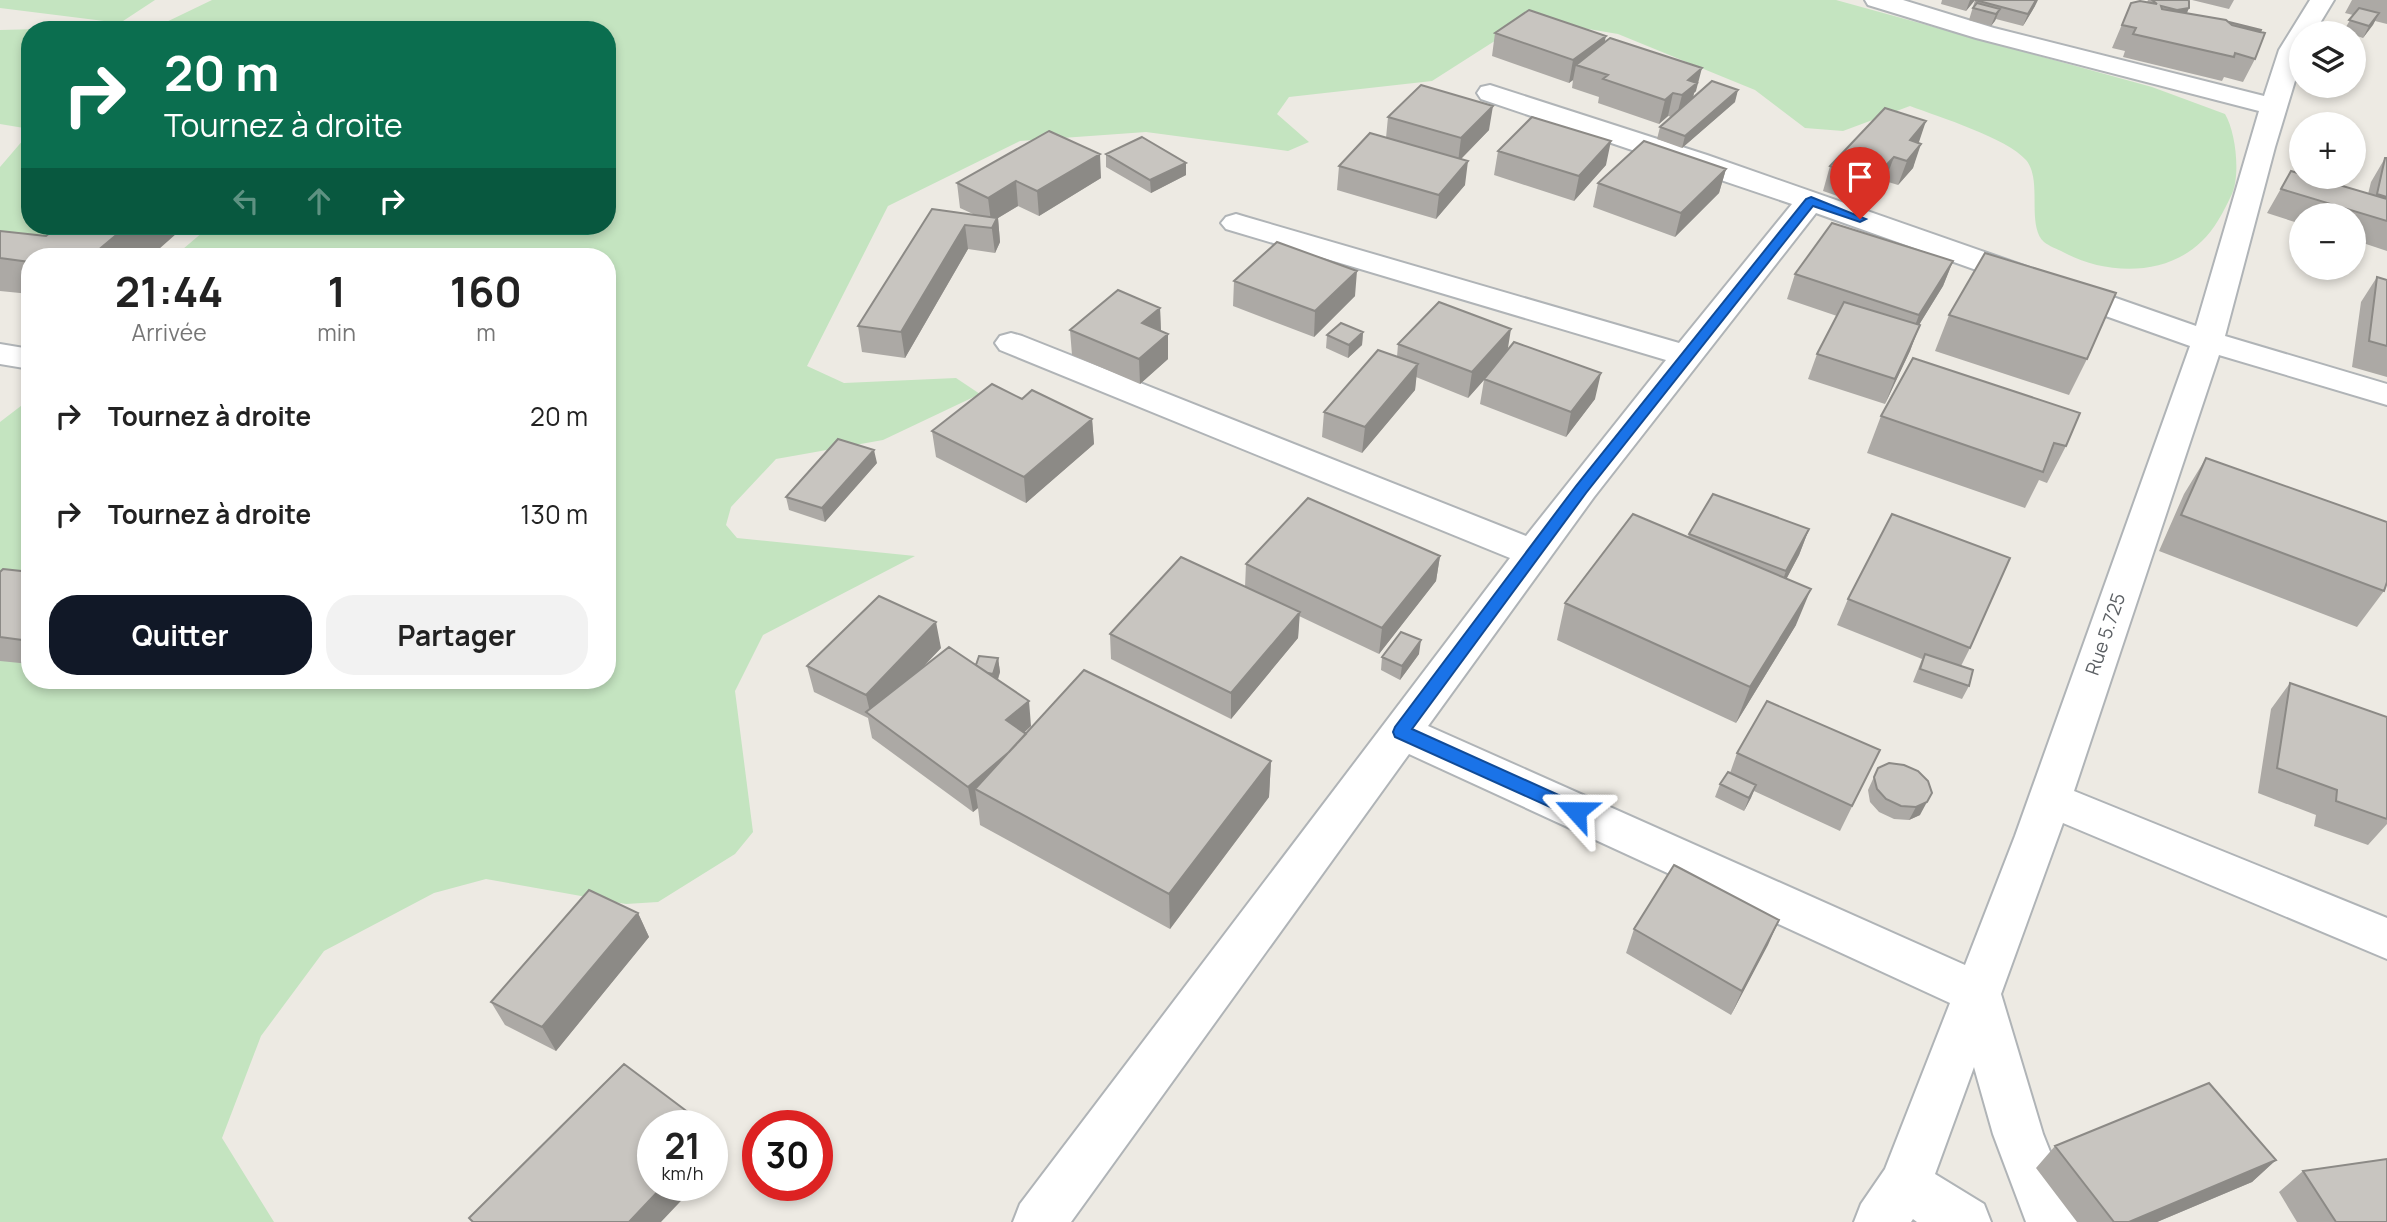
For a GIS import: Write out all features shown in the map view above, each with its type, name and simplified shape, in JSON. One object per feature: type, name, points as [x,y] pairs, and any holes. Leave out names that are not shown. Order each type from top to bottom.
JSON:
[{"type":"street","points":[[1877,0],[1984,33],[2274,107]]},
{"type":"street","name":"Rue 5.725","points":[[2310,21],[2322,0]]},
{"type":"street","name":"Rue 5.725","points":[[1893,1203],[1977,993],[2049,799],[2208,341],[2289,60]]},
{"type":"street","points":[[1490,93],[1811,201],[2208,341],[2387,395]]},
{"type":"street","points":[[1039,1222],[1533,553],[1811,201]]},
{"type":"street","points":[[1236,223],[1687,356]]},
{"type":"street","points":[[1012,343],[1533,553]]},
{"type":"street","points":[[0,354],[21,358]]},
{"type":"street","points":[[1401,732],[1977,993],[2018,1134],[2052,1222]]},
{"type":"street","points":[[2049,799],[2387,939]]},
{"type":"street","points":[[1893,1203],[1965,1222]]},
{"type":"green space","points":[[0,0],[155,0],[123,21],[0,8]]},
{"type":"green space","points":[[212,0],[1836,0],[2152,87],[2225,114],[2234,143],[2236,178],[2231,196],[2215,226],[2187,253],[2171,261],[2135,269],[2097,265],[2080,260],[2044,242],[2036,225],[2031,169],[2017,152],[1989,136],[1910,106],[1843,131],[1805,128],[1755,90],[1618,34],[1529,19],[1432,81],[1289,97],[1277,114],[1309,142],[1288,151],[1146,132],[1020,141],[888,206],[807,366],[844,383],[956,378],[980,394],[883,440],[776,459],[731,507],[726,525],[737,538],[915,556],[763,635],[735,691],[753,832],[735,854],[658,902],[626,904],[486,879],[434,893],[324,951],[261,1036],[222,1138],[274,1222],[0,1222],[0,422],[21,406],[21,689],[616,689],[616,248],[184,248],[199,235],[616,235],[616,21],[168,21]]},
{"type":"green space","points":[[21,29],[21,128],[0,124],[0,30]]},
{"type":"green space","points":[[21,142],[21,235],[61,235],[42,248],[21,248],[21,261],[0,271],[0,167]]},
{"type":"building","points":[[1975,0],[2036,0],[2028,14]]},
{"type":"building","points":[[2152,0],[2188,0],[2189,8],[2177,10],[2161,6],[2162,9],[2226,20],[2232,25],[2265,33],[2255,59],[2235,53],[2234,57],[2133,34],[2136,28],[2122,25],[2131,3],[2140,1],[2157,4]]},
{"type":"building","points":[[1977,3],[2000,9],[1996,14],[1973,8]]},
{"type":"building","points":[[2359,8],[2379,13],[2369,26],[2366,25],[2366,21],[2349,20]]},
{"type":"building","points":[[1529,10],[1606,36],[1573,60],[1495,33]]},
{"type":"building","points":[[2229,22],[2261,30],[2260,32],[2232,25]]},
{"type":"building","points":[[1610,38],[1702,68],[1688,80],[1697,83],[1682,95],[1673,93],[1665,100],[1603,79],[1608,75],[1576,65]]},
{"type":"building","points":[[1712,81],[1738,90],[1685,136],[1660,127]]},
{"type":"building","points":[[1421,85],[1493,106],[1461,138],[1388,117]]},
{"type":"building","points":[[1885,108],[1926,121],[1910,140],[1921,144],[1907,161],[1894,157],[1872,180],[1830,166]]},
{"type":"building","points":[[1532,117],[1611,141],[1579,176],[1498,151]]},
{"type":"building","points":[[1049,131],[1100,154],[1037,191],[1016,181],[988,198],[957,183]]},
{"type":"building","points":[[1370,133],[1468,161],[1439,195],[1339,166]]},
{"type":"building","points":[[1142,137],[1186,163],[1150,180],[1106,154]]},
{"type":"building","points":[[1644,141],[1726,169],[1681,213],[1598,183]]},
{"type":"building","points":[[2387,158],[2387,197],[2377,194]]},
{"type":"building","points":[[2289,175],[2289,189],[2353,189],[2387,199],[2387,221],[2366,215],[2366,203],[2327,203],[2281,189]]},
{"type":"building","points":[[932,209],[997,218],[992,228],[965,225],[901,332],[858,326]]},
{"type":"building","points":[[1832,223],[1953,261],[1919,315],[1795,274]]},
{"type":"building","points":[[0,231],[46,236],[116,235],[101,248],[21,248],[21,261],[0,258]]},
{"type":"building","points":[[1277,242],[1357,271],[1315,311],[1234,281]]},
{"type":"building","points":[[1985,253],[2116,293],[2087,359],[1949,315]]},
{"type":"building","points":[[2377,277],[2387,280],[2387,346],[2369,341]]},
{"type":"building","points":[[1118,290],[1160,308],[1142,323],[1168,334],[1139,359],[1070,330]]},
{"type":"building","points":[[1439,302],[1511,329],[1472,372],[1398,344]]},
{"type":"building","points":[[1844,302],[1920,325],[1895,379],[1817,354]]},
{"type":"building","points":[[1341,323],[1363,332],[1349,345],[1327,335]]},
{"type":"building","points":[[1514,342],[1601,373],[1571,412],[1484,379]]},
{"type":"building","points":[[1378,350],[1418,364],[1365,427],[1324,412]]},
{"type":"building","points":[[1913,358],[2080,413],[2066,446],[2054,443],[2043,472],[1881,416]]},
{"type":"building","points":[[992,384],[1022,399],[1032,390],[1092,419],[1024,477],[932,431]]},
{"type":"building","points":[[838,439],[874,450],[822,508],[786,497]]},
{"type":"building","points":[[2206,458],[2387,522],[2387,582],[2384,591],[2181,515]]},
{"type":"building","points":[[1713,494],[1809,529],[1786,571],[1689,534]]},
{"type":"building","points":[[1308,498],[1440,556],[1382,628],[1246,564]]},
{"type":"building","points":[[1633,514],[1811,589],[1750,687],[1565,603]]},
{"type":"building","points":[[1892,514],[2010,558],[1970,648],[1848,599]]},
{"type":"building","points":[[1181,557],[1300,612],[1231,693],[1110,634]]},
{"type":"building","points":[[3,569],[21,571],[21,640],[0,637],[0,572]]},
{"type":"building","points":[[879,596],[936,622],[866,695],[807,666]]},
{"type":"building","points":[[1401,632],[1421,640],[1402,666],[1382,657]]},
{"type":"building","points":[[949,647],[1029,701],[1006,720],[1026,734],[968,787],[866,712]]},
{"type":"building","points":[[1925,654],[1973,670],[1969,686],[1920,669]]},
{"type":"building","points":[[979,656],[998,658],[993,674],[976,665]]},
{"type":"building","points":[[1084,670],[1271,761],[1169,894],[975,789]]},
{"type":"building","points":[[2290,683],[2387,717],[2387,819],[2336,801],[2337,790],[2277,768]]},
{"type":"building","points":[[1767,701],[1880,750],[1852,806],[1737,753]]},
{"type":"building","points":[[1889,763],[1918,771],[1928,781],[1932,793],[1927,802],[1916,807],[1901,806],[1886,799],[1877,789],[1874,777],[1878,768]]},
{"type":"building","points":[[1728,772],[1756,785],[1749,798],[1720,784]]},
{"type":"building","points":[[1674,865],[1779,920],[1742,991],[1634,929]]},
{"type":"building","points":[[589,890],[638,913],[542,1027],[491,1002]]},
{"type":"building","points":[[624,1064],[685,1110],[637,1110],[637,1201],[649,1201],[629,1222],[473,1222],[469,1218]]},
{"type":"building","points":[[2209,1083],[2276,1160],[2129,1222],[2114,1222],[2055,1146]]},
{"type":"building","points":[[2387,1159],[2387,1222],[2336,1222],[2303,1171]]},
{"type":"route","points":[[1576,811],[1401,732],[1581,489],[1811,201],[1860,219]]}]
